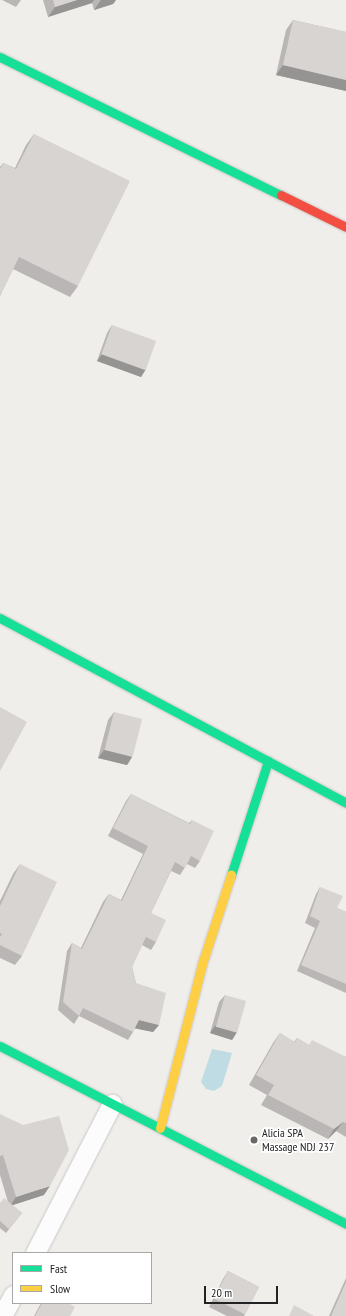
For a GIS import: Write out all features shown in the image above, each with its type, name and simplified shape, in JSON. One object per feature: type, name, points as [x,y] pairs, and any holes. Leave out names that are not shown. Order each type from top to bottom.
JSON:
[{"type":"street","points":[[0,57],[346,227]]},
{"type":"street","points":[[0,618],[346,803]]},
{"type":"street","points":[[160,1128],[202,964],[268,760]]},
{"type":"street","points":[[0,1046],[346,1224]]},
{"type":"street","points":[[36,1252],[112,1104]]},
{"type":"street","points":[[2,1316],[12,1297]]},
{"type":"water","points":[[212,1049],[232,1053],[222,1086],[214,1091],[206,1089],[201,1082]]},
{"type":"building","points":[[53,0],[77,0],[55,7]]},
{"type":"building","points":[[293,20],[346,32],[346,80],[283,65]]},
{"type":"building","points":[[34,134],[130,181],[78,286],[19,257],[0,294],[0,169],[3,163],[16,169]]},
{"type":"building","points":[[112,325],[156,341],[146,370],[101,354]]},
{"type":"building","points":[[0,707],[27,722],[0,771]]},
{"type":"building","points":[[114,712],[142,719],[133,757],[105,750]]},
{"type":"building","points":[[131,794],[190,824],[192,820],[214,831],[200,861],[191,856],[185,868],[175,862],[151,913],[166,920],[156,942],[146,937],[132,967],[136,983],[166,993],[159,1025],[139,1020],[133,1032],[83,1008],[79,1016],[63,1002],[72,943],[82,949],[109,894],[122,901],[148,846],[113,828]]},
{"type":"building","points":[[20,864],[57,882],[22,956],[0,945],[0,937],[2,934],[0,933],[0,906]]},
{"type":"building","points":[[320,887],[343,896],[337,908],[346,912],[346,984],[301,965],[320,921],[310,916]]},
{"type":"building","points":[[225,995],[246,1001],[237,1033],[216,1027]]},
{"type":"building","points":[[280,1033],[295,1042],[297,1038],[309,1045],[312,1040],[346,1057],[346,1123],[343,1122],[334,1129],[268,1095],[274,1085],[256,1075]]},
{"type":"building","points":[[0,1114],[23,1125],[59,1116],[69,1150],[50,1186],[16,1197],[3,1155],[0,1156]]},
{"type":"building","points":[[4,1198],[22,1213],[9,1229],[0,1221],[0,1203]]},
{"type":"building","points":[[228,1271],[259,1287],[245,1315],[214,1299]]},
{"type":"building","points":[[346,1282],[346,1316],[331,1316]]},
{"type":"building","points":[[41,1304],[70,1304],[75,1307],[70,1316],[35,1316]]},
{"type":"building","points":[[294,1305],[314,1316],[289,1316]]},
{"type":"traffic: fast","points":[[0,57],[281,195]]},
{"type":"traffic: fast","points":[[0,618],[346,803]]},
{"type":"traffic: fast","points":[[231,875],[268,761]]},
{"type":"traffic: fast","points":[[0,1046],[346,1224]]},
{"type":"traffic: slow","points":[[160,1128],[202,964],[231,875]]},
{"type":"traffic: jam","points":[[281,195],[346,227]]},
{"type":"place","name":"Alicia SPA Massage NDJ 237","points":[[254,1140]]}]
